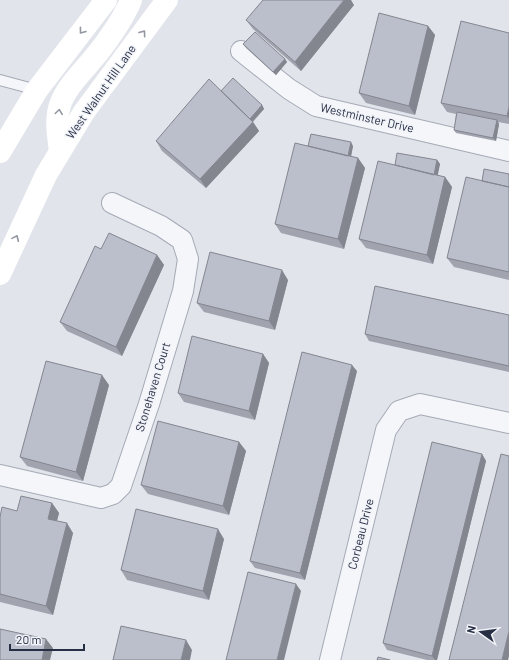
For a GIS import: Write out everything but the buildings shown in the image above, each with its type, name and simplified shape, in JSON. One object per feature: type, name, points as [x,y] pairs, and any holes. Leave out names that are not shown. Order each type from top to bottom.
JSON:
[{"type":"main road","points":[[0,152],[37,90],[106,0]]},
{"type":"main road","points":[[60,151],[57,126],[60,104],[72,83],[94,57],[128,7],[131,0]]},
{"type":"main road","name":"West Walnut Hill Lane","points":[[0,274],[46,175],[60,151],[84,112],[167,0]]},
{"type":"street","name":"Westminster Drive","points":[[241,51],[289,89],[316,106],[509,151]]},
{"type":"street","name":"Stonehaven Court","points":[[0,475],[101,498],[113,494],[121,486],[149,404],[183,290],[188,259],[182,240],[161,226],[112,202]]},
{"type":"street","name":"Corbeau Drive","points":[[330,660],[386,430],[399,412],[420,404],[509,424]]},
{"type":"lane","points":[[0,80],[37,90]]}]
